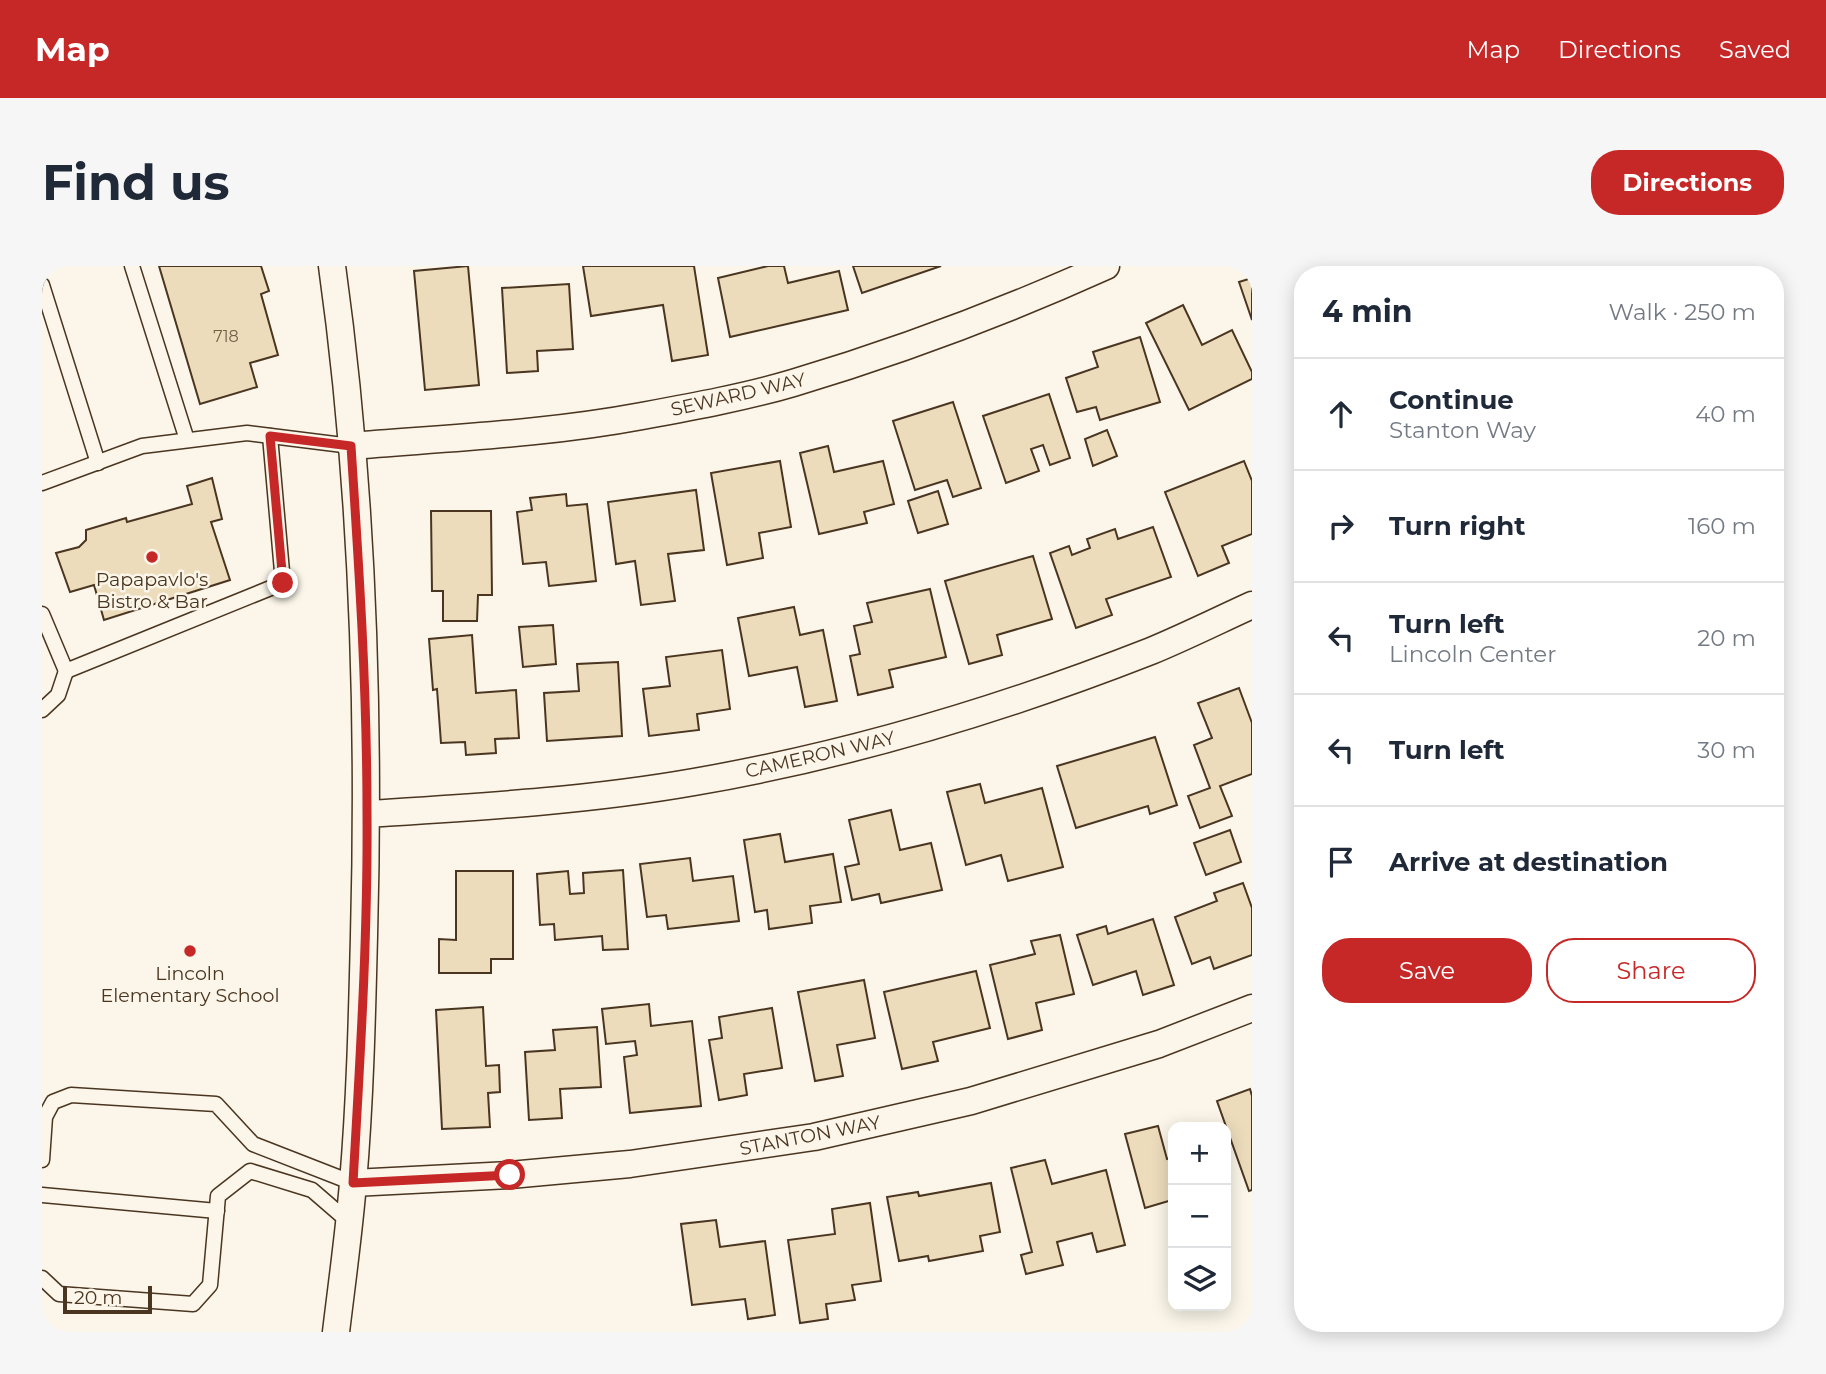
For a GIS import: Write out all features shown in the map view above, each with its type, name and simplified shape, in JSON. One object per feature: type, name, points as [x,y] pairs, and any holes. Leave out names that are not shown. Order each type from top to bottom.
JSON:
[{"type":"street","points":[[332,266],[351,446],[364,648],[368,814],[363,995],[353,1183],[336,1332]]},
{"type":"street","name":"SEWARD WAY","points":[[351,446],[541,431],[641,416],[790,384],[950,332],[1106,266]]},
{"type":"street","name":"CAMERON WAY","points":[[368,814],[537,803],[693,783],[821,757],[973,716],[1153,650],[1252,605]]},
{"type":"street","name":"STANTON WAY","points":[[353,1183],[510,1175],[630,1164],[814,1137],[971,1101],[1159,1044],[1252,1008]]},
{"type":"lane","points":[[132,266],[187,440]]},
{"type":"lane","points":[[42,285],[98,463]]},
{"type":"lane","points":[[42,483],[142,446],[187,440],[247,433],[351,446]]},
{"type":"lane","points":[[66,671],[283,583],[270,436]]},
{"type":"lane","points":[[42,614],[66,671],[58,695],[42,710]]},
{"type":"lane","points":[[42,1160],[45,1117],[53,1102],[71,1095],[216,1104],[253,1144],[353,1183]]},
{"type":"lane","points":[[42,1278],[59,1294],[193,1304],[210,1284],[218,1196],[250,1171],[312,1190],[349,1222]]},
{"type":"lane","points":[[42,1195],[217,1211]]},
{"type":"building","points":[[159,266],[261,266],[269,291],[261,294],[278,355],[250,363],[257,387],[200,404]]},
{"type":"building","points":[[468,266],[479,385],[425,390],[414,271]]},
{"type":"building","points":[[583,266],[694,266],[708,355],[672,361],[663,305],[591,316]]},
{"type":"building","points":[[768,266],[784,266],[788,283],[839,271],[848,310],[730,337],[718,278]]},
{"type":"building","points":[[853,266],[941,266],[862,293]]},
{"type":"building","points":[[1252,278],[1252,320],[1239,282]]},
{"type":"building","points":[[569,284],[573,349],[537,351],[538,371],[507,373],[502,288]]},
{"type":"building","points":[[1183,305],[1202,345],[1232,330],[1252,372],[1252,379],[1189,410],[1146,323]]},
{"type":"building","points":[[1140,337],[1160,402],[1100,420],[1096,407],[1077,412],[1066,378],[1098,367],[1093,352]]},
{"type":"building","points":[[1049,394],[1070,458],[1050,465],[1043,445],[1031,449],[1039,471],[1006,483],[983,416]]},
{"type":"building","points":[[953,402],[981,488],[953,497],[947,480],[915,490],[893,421]]},
{"type":"building","points":[[1107,430],[1117,456],[1093,466],[1085,439]]},
{"type":"building","points":[[828,446],[834,472],[883,461],[894,504],[864,512],[867,523],[819,534],[800,453]]},
{"type":"building","points":[[780,461],[791,527],[759,533],[763,558],[727,565],[711,473]]},
{"type":"building","points":[[1244,461],[1252,481],[1252,534],[1222,546],[1229,563],[1198,576],[1165,492]]},
{"type":"building","points":[[212,478],[222,519],[211,522],[230,580],[104,620],[94,585],[70,592],[56,553],[79,547],[86,540],[86,530],[126,518],[127,522],[192,504],[187,486]]},
{"type":"building","points":[[696,490],[704,550],[668,554],[675,601],[641,605],[635,561],[616,564],[608,502]]},
{"type":"building","points":[[938,491],[948,524],[918,533],[908,501]]},
{"type":"building","points":[[566,494],[567,506],[587,504],[596,581],[549,586],[546,562],[523,564],[517,512],[532,510],[530,498]]},
{"type":"building","points":[[431,511],[491,511],[492,595],[478,595],[477,621],[443,621],[443,591],[432,591]]},
{"type":"building","points":[[1153,527],[1171,577],[1106,599],[1112,615],[1076,628],[1050,553],[1069,546],[1072,555],[1090,548],[1087,539],[1115,529],[1118,539]]},
{"type":"building","points":[[1033,556],[1052,619],[997,635],[1002,655],[969,664],[945,581]]},
{"type":"building","points":[[930,589],[946,657],[889,670],[893,687],[858,695],[850,656],[860,654],[854,626],[872,622],[867,603]]},
{"type":"building","points":[[794,607],[800,635],[823,630],[837,701],[805,707],[797,667],[749,676],[738,618]]},
{"type":"building","points":[[553,625],[556,664],[523,667],[519,627]]},
{"type":"building","points":[[472,635],[476,693],[516,690],[519,738],[495,739],[496,753],[466,755],[465,742],[441,743],[437,689],[433,690],[429,639]]},
{"type":"building","points":[[722,650],[730,709],[697,714],[699,730],[649,736],[643,689],[670,686],[666,657]]},
{"type":"building","points":[[618,662],[622,736],[547,741],[544,693],[579,691],[577,664]]},
{"type":"building","points":[[1239,688],[1252,723],[1252,774],[1220,786],[1232,816],[1200,828],[1188,796],[1210,788],[1194,745],[1212,738],[1198,703]]},
{"type":"building","points":[[1155,737],[1177,805],[1150,814],[1148,806],[1076,828],[1057,766]]},
{"type":"building","points":[[980,784],[985,803],[1042,788],[1063,867],[1008,881],[1001,855],[966,865],[947,792]]},
{"type":"building","points":[[891,810],[900,850],[931,843],[942,890],[881,903],[879,894],[852,900],[845,867],[859,864],[849,820]]},
{"type":"building","points":[[1230,830],[1241,862],[1206,875],[1194,843]]},
{"type":"building","points":[[780,834],[785,862],[833,854],[841,902],[810,906],[812,923],[769,929],[767,910],[755,912],[744,840]]},
{"type":"building","points":[[690,858],[693,881],[733,876],[739,921],[668,929],[666,915],[647,917],[640,864]]},
{"type":"building","points":[[623,870],[628,949],[603,950],[602,936],[555,940],[554,924],[540,925],[537,874],[568,871],[570,894],[584,893],[583,873]]},
{"type":"building","points":[[456,871],[513,871],[513,959],[491,959],[491,973],[439,973],[439,939],[456,940]]},
{"type":"building","points":[[1243,883],[1252,908],[1252,955],[1214,969],[1210,957],[1192,964],[1175,917],[1217,901],[1214,893]]},
{"type":"building","points":[[1153,919],[1174,985],[1143,995],[1136,971],[1093,985],[1077,935],[1106,926],[1108,934]]},
{"type":"building","points":[[1060,935],[1074,994],[1036,1003],[1042,1030],[1008,1039],[990,965],[1035,954],[1031,941]]},
{"type":"building","points":[[976,971],[990,1028],[933,1042],[938,1061],[902,1069],[884,992]]},
{"type":"building","points":[[864,980],[875,1038],[837,1045],[843,1076],[815,1081],[798,992]]},
{"type":"building","points":[[649,1004],[651,1026],[692,1021],[701,1106],[630,1113],[624,1057],[637,1055],[635,1041],[606,1044],[602,1009]]},
{"type":"building","points":[[483,1007],[486,1066],[499,1065],[500,1092],[488,1093],[490,1127],[442,1129],[436,1010]]},
{"type":"building","points":[[772,1008],[782,1068],[744,1074],[747,1095],[719,1100],[709,1040],[722,1038],[719,1017]]},
{"type":"building","points":[[597,1027],[601,1087],[560,1089],[562,1118],[529,1120],[525,1052],[555,1050],[553,1030]]},
{"type":"building","points":[[1250,1089],[1252,1190],[1249,1191],[1231,1140],[1231,1122],[1224,1122],[1217,1101]]},
{"type":"building","points":[[1158,1126],[1168,1159],[1168,1201],[1145,1208],[1125,1134]]},
{"type":"building","points":[[1045,1160],[1052,1184],[1106,1170],[1125,1245],[1097,1252],[1092,1233],[1057,1242],[1063,1265],[1026,1274],[1021,1255],[1032,1252],[1011,1168]]},
{"type":"building","points":[[991,1183],[1000,1232],[980,1236],[983,1251],[929,1261],[928,1256],[899,1261],[887,1197],[918,1192],[919,1196]]},
{"type":"building","points":[[870,1203],[881,1281],[852,1285],[855,1300],[826,1304],[828,1319],[800,1323],[788,1240],[835,1234],[832,1209]]},
{"type":"building","points":[[716,1220],[720,1247],[765,1241],[775,1315],[748,1319],[745,1299],[692,1305],[681,1224]]},
{"type":"place","name":"Papapavlo's Bistro & Bar","points":[[152,557]]},
{"type":"place","name":"Lincoln Elementary School","points":[[190,951]]},
{"type":"route","points":[[283,583],[270,436],[351,446],[364,648],[368,814],[363,995],[353,1183],[510,1175]]}]
